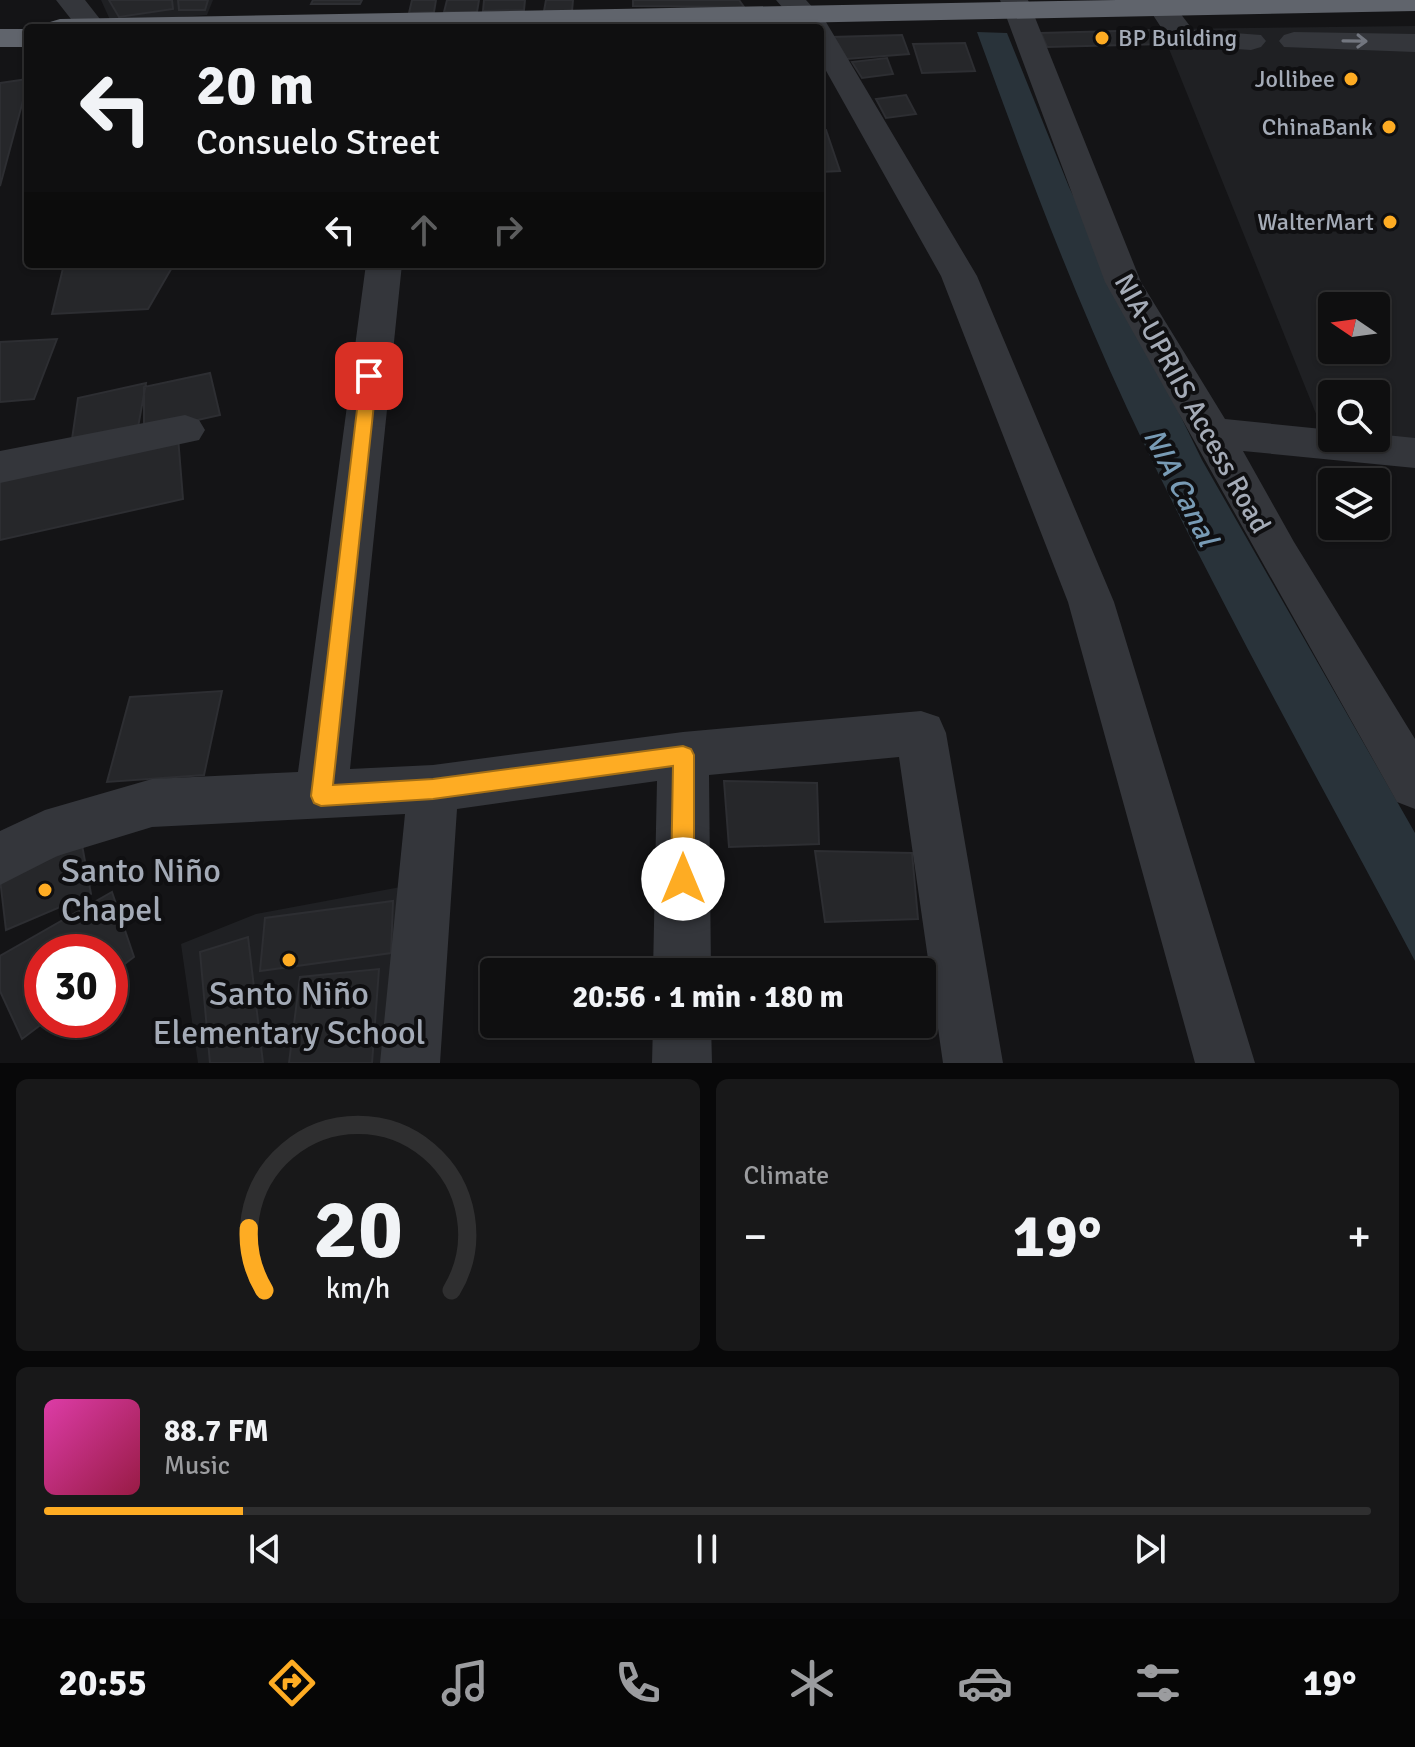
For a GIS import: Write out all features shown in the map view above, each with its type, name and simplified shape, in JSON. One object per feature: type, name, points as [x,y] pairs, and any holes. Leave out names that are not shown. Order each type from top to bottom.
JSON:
[{"type":"highway","points":[[662,24],[1016,10],[1405,4]]},
{"type":"highway","points":[[1016,10],[1167,15],[1405,4]]},
{"type":"highway","points":[[451,24],[809,20]]},
{"type":"highway","points":[[0,29],[24,28]]},
{"type":"highway","points":[[0,38],[24,38]]},
{"type":"street","points":[[70,0],[90,24]]},
{"type":"street","name":"NIA-UPRIIS Access Road","points":[[1016,10],[1123,282],[1212,433],[1278,554],[1415,785]]},
{"type":"street","points":[[1167,15],[1180,35],[1187,39],[1251,41]]},
{"type":"street","points":[[1294,41],[1415,43]]},
{"type":"street","points":[[824,46],[959,276],[1091,602],[1225,1063]]},
{"type":"street","points":[[321,796],[384,268]]},
{"type":"street","points":[[0,467],[185,430]]},
{"type":"street","points":[[1212,433],[1415,453]]},
{"type":"street","points":[[0,859],[45,835],[152,803],[433,789],[683,755],[921,733],[973,1063]]},
{"type":"street","points":[[682,958],[683,755]]},
{"type":"street","points":[[410,1063],[433,789]]},
{"type":"street","points":[[682,1038],[682,1063]]},
{"type":"shaded area","points":[[101,0],[213,0],[207,15],[111,22]]},
{"type":"shaded area","points":[[1415,26],[1415,446],[1390,445],[1390,380],[1318,380],[1318,419],[1161,29]]},
{"type":"shaded area","name":"Santo Niño Elementary School","points":[[406,886],[390,1063],[198,1063],[181,944],[256,914]]},
{"type":"water","name":"NIA Canal","points":[[977,32],[1007,33],[1069,187],[1202,460],[1415,833],[1415,961],[1231,617],[1127,408],[1048,222]]},
{"type":"building","points":[[109,0],[172,0],[173,9],[119,17]]},
{"type":"building","points":[[178,0],[208,0],[205,10],[179,10]]},
{"type":"building","points":[[313,0],[362,0],[360,4],[311,4]]},
{"type":"building","points":[[412,0],[436,0],[434,12],[409,13]]},
{"type":"building","points":[[447,0],[479,0],[477,12],[444,12]]},
{"type":"building","points":[[484,0],[525,0],[524,10],[483,11]]},
{"type":"building","points":[[546,0],[573,0],[572,11],[544,11]]},
{"type":"building","points":[[633,0],[739,0],[744,7],[633,6]]},
{"type":"building","name":"BP Building","points":[[1156,30],[1164,44],[1047,47],[1041,33]]},
{"type":"building","points":[[902,35],[909,54],[846,59],[832,37]]},
{"type":"building","points":[[965,43],[975,71],[922,73],[913,44]]},
{"type":"building","points":[[887,58],[893,74],[862,78],[852,62]]},
{"type":"building","points":[[24,80],[24,97],[0,186],[0,83]]},
{"type":"building","points":[[906,95],[916,114],[886,118],[876,99]]},
{"type":"building","points":[[824,130],[826,130],[840,171],[824,172]]},
{"type":"building","points":[[63,268],[172,268],[148,309],[52,314]]},
{"type":"building","points":[[57,339],[34,399],[0,402],[0,342]]},
{"type":"building","points":[[210,373],[220,415],[144,432],[144,387]]},
{"type":"building","points":[[146,383],[137,433],[71,446],[78,398]]},
{"type":"building","points":[[178,437],[183,499],[0,540],[0,474]]},
{"type":"building","points":[[222,691],[204,775],[107,782],[130,697]]},
{"type":"building","points":[[724,781],[817,783],[819,844],[729,847]]},
{"type":"building","name":"Santo Niño Chapel","points":[[82,845],[91,894],[6,930],[0,879]]},
{"type":"building","points":[[815,851],[912,853],[918,919],[825,922]]},
{"type":"building","points":[[112,892],[126,934],[38,934]]},
{"type":"building","points":[[393,901],[391,953],[260,971],[265,918]]},
{"type":"building","points":[[248,937],[263,1063],[210,1063],[200,952]]},
{"type":"building","points":[[128,939],[134,957],[128,962]]},
{"type":"building","points":[[24,942],[22,1039],[0,991],[0,956]]},
{"type":"building","points":[[379,969],[372,1063],[289,1063],[300,977]]},
{"type":"place","name":"BP Building","points":[[1102,38]]},
{"type":"place","name":"Jollibee","points":[[1351,79]]},
{"type":"place","name":"ChinaBank","points":[[1389,127]]},
{"type":"place","name":"WalterMart","points":[[1390,222]]},
{"type":"place","name":"Santo Niño Chapel","points":[[45,890]]},
{"type":"place","name":"Santo Niño Elementary School","points":[[289,960]]},
{"type":"route","points":[[369,376],[321,796],[433,789],[683,755],[683,879]]}]
